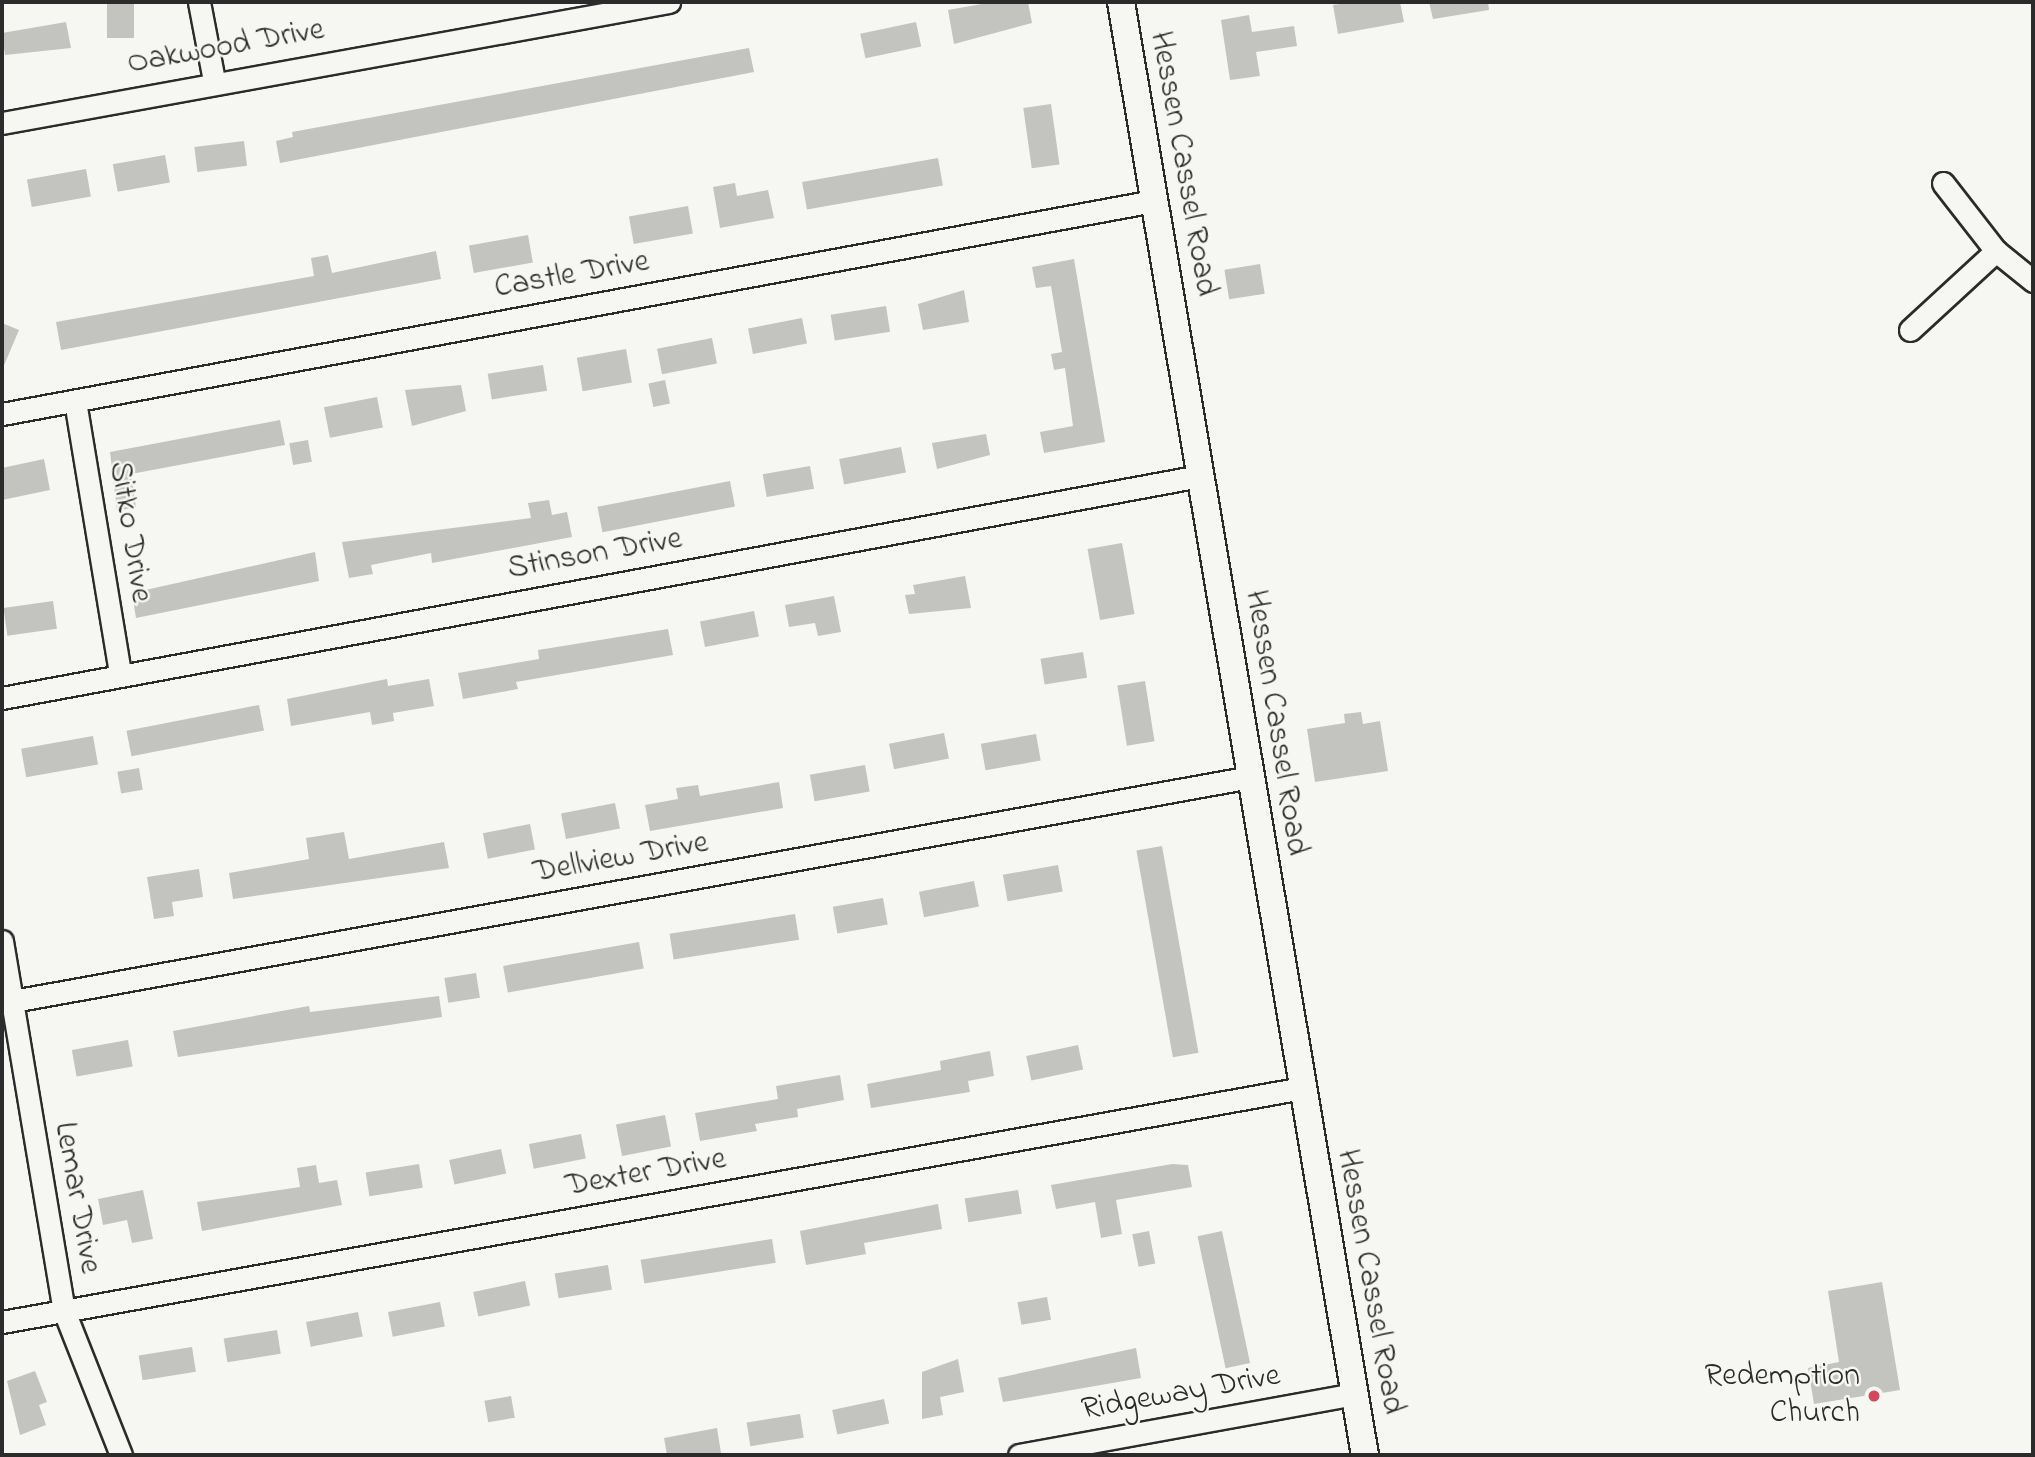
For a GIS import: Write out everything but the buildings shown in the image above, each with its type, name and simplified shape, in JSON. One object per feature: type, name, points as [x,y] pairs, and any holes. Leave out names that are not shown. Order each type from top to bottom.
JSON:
[{"type":"main road","name":"Hessen Cassel Road","points":[[1121,2],[1301,1088],[1365,1455]]},
{"type":"street","points":[[199,2],[214,81]]},
{"type":"street","name":"Oakwood Drive","points":[[2,123],[214,81],[669,2]]},
{"type":"street","points":[[1943,183],[1996,251],[2033,281]]},
{"type":"street","name":"Castle Drive","points":[[2,414],[1154,201]]},
{"type":"street","points":[[1910,330],[1996,251]]},
{"type":"street","name":"Sitko Drive","points":[[75,401],[120,674]]},
{"type":"street","name":"Stinson Drive","points":[[2,698],[1200,475]]},
{"type":"street","name":"Dellview Drive","points":[[7,1002],[1251,777]]},
{"type":"street","name":"Lemar Drive","points":[[2,941],[7,1002],[64,1311],[121,1455]]},
{"type":"street","name":"Dexter Drive","points":[[2,1322],[1301,1088]]},
{"type":"street","name":"Ridgeway Drive","points":[[1019,1455],[1355,1394]]},
{"type":"place","name":"Redemption Church","points":[[1874,1396]]}]
